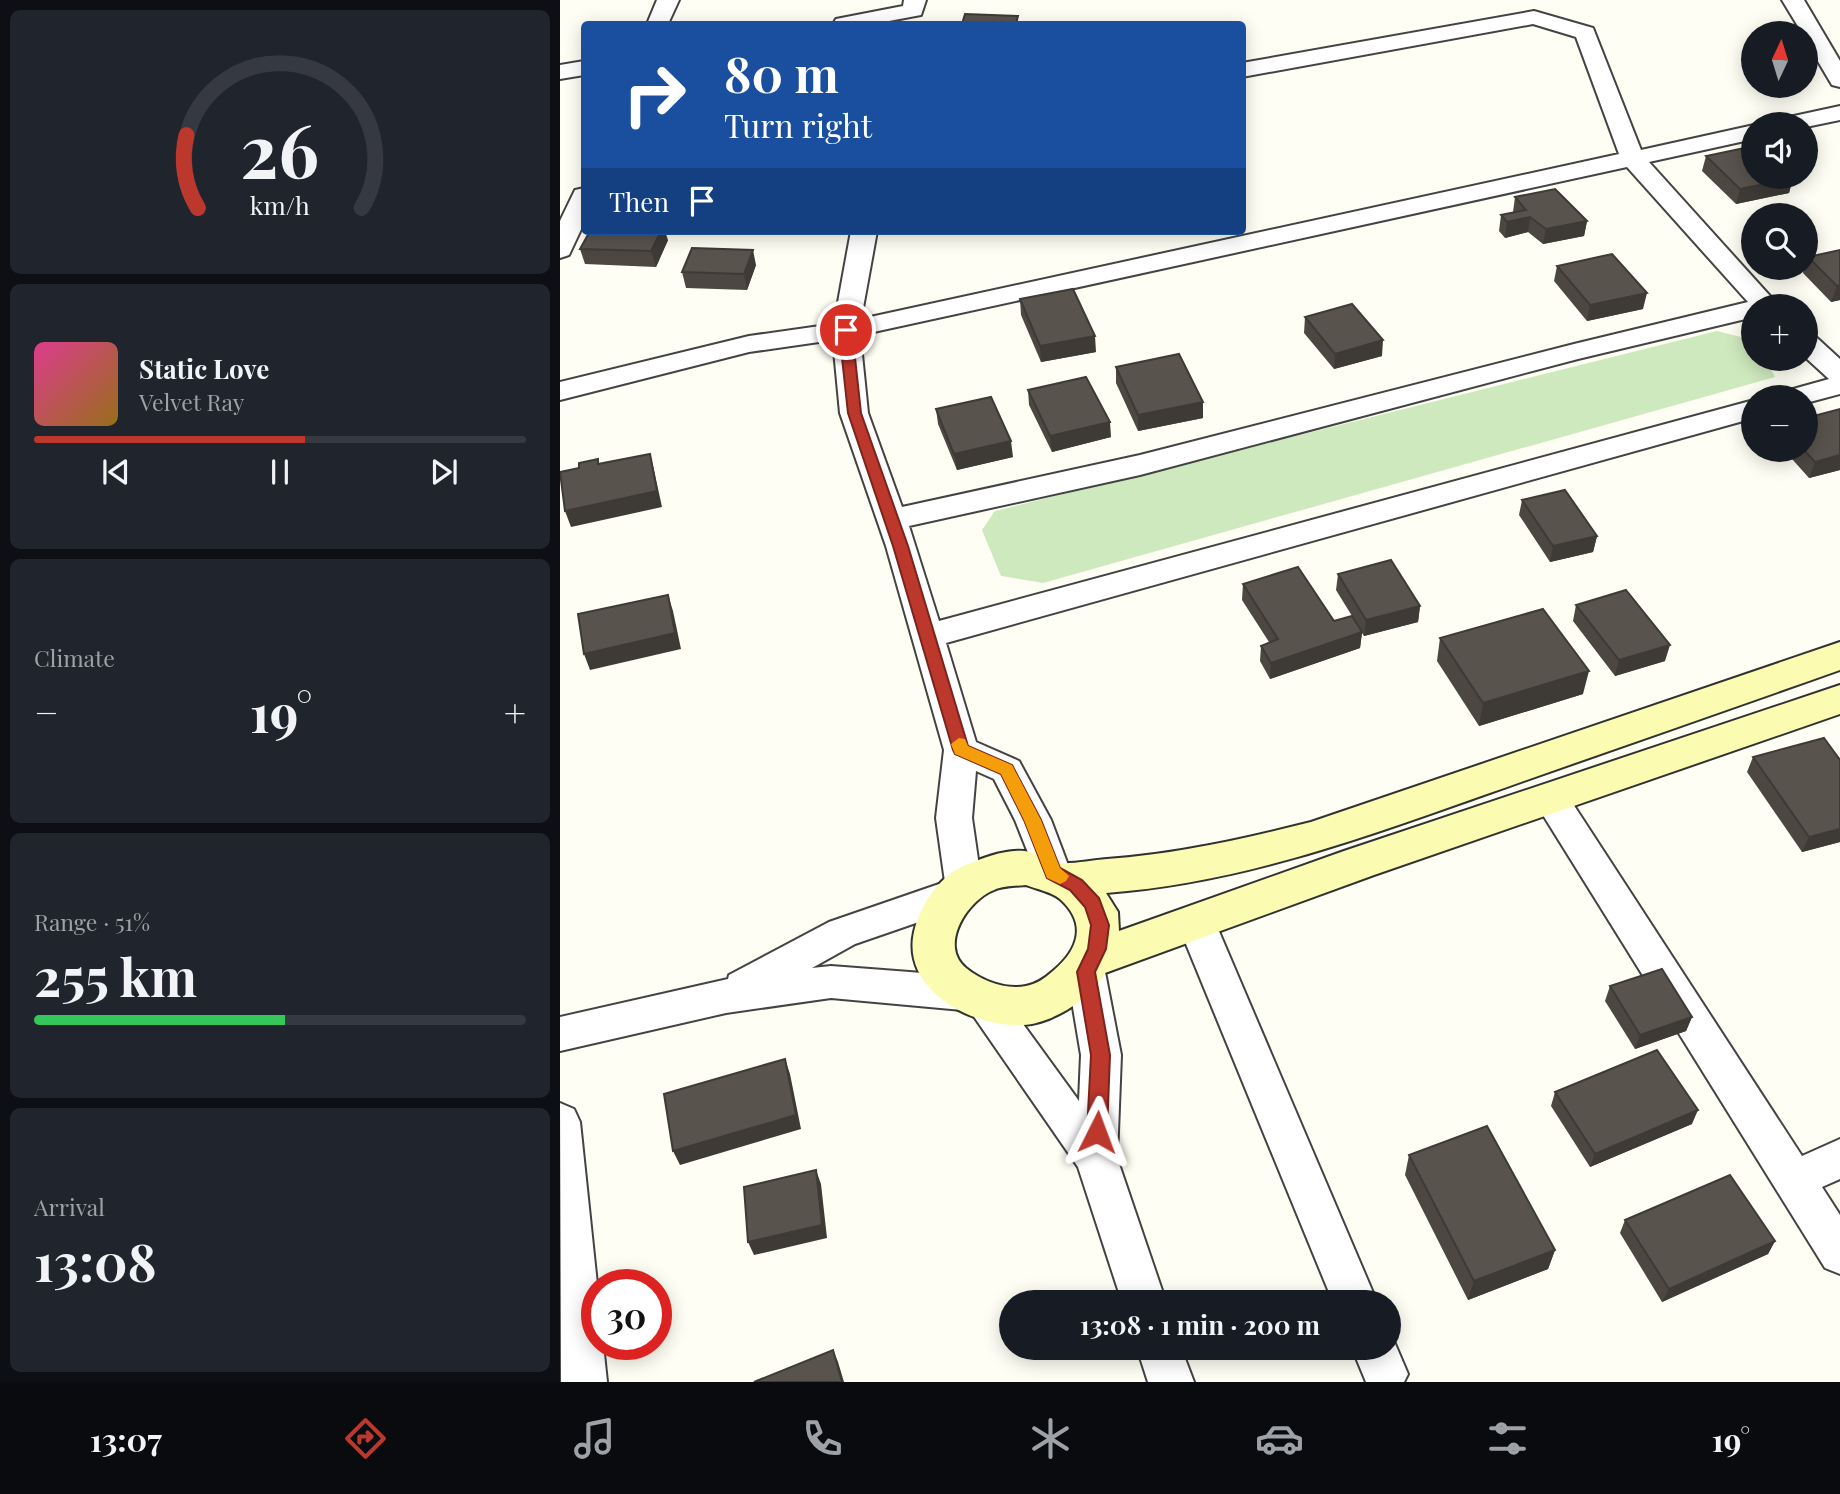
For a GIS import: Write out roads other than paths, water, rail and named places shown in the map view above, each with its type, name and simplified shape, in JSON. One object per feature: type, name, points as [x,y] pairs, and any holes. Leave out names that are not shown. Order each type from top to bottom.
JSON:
[{"type":"street","points":[[659,21],[668,0]]},
{"type":"street","points":[[1793,0],[1840,80]]},
{"type":"street","points":[[860,21],[912,11]]},
{"type":"street","points":[[1246,69],[1534,17],[1585,33],[1632,158],[1755,294]]},
{"type":"street","points":[[560,72],[581,68]]},
{"type":"street","points":[[1818,118],[1840,113]]},
{"type":"street","points":[[560,391],[749,344],[846,330],[1741,135]]},
{"type":"street","points":[[560,250],[581,202]]},
{"type":"street","points":[[863,235],[846,330],[855,413],[892,520],[961,750],[954,818],[960,891]]},
{"type":"street","points":[[892,520],[1140,465],[1574,352],[1741,312]]},
{"type":"street","points":[[1818,354],[1840,374]]},
{"type":"street","points":[[1818,391],[1840,385]]},
{"type":"street","points":[[928,636],[1741,413]]},
{"type":"street","points":[[1059,876],[1161,872],[1223,861],[1312,838],[1840,656]]},
{"type":"street","points":[[1089,966],[1196,922],[1550,797],[1840,699]]},
{"type":"street","points":[[961,750],[1007,770],[1059,876]]},
{"type":"street","points":[[1550,797],[1840,1253]]},
{"type":"street","points":[[560,1034],[726,996],[831,982],[974,998],[1012,1006],[1039,1003],[1065,990],[1089,966],[1097,949],[1100,925],[1092,903],[1076,885],[1059,876],[1027,868],[1000,870],[976,879],[960,891],[941,913],[934,934],[935,957],[945,976],[974,998],[1096,1158],[1140,1290]]},
{"type":"street","points":[[726,996],[842,933],[960,891]]},
{"type":"street","points":[[1196,922],[1350,1290]]},
{"type":"street","points":[[1089,966],[1101,1055],[1096,1158]]},
{"type":"street","points":[[560,1122],[584,1382]]},
{"type":"street","points":[[1794,1180],[1840,1158]]},
{"type":"street","points":[[1163,1360],[1171,1382]]}]
